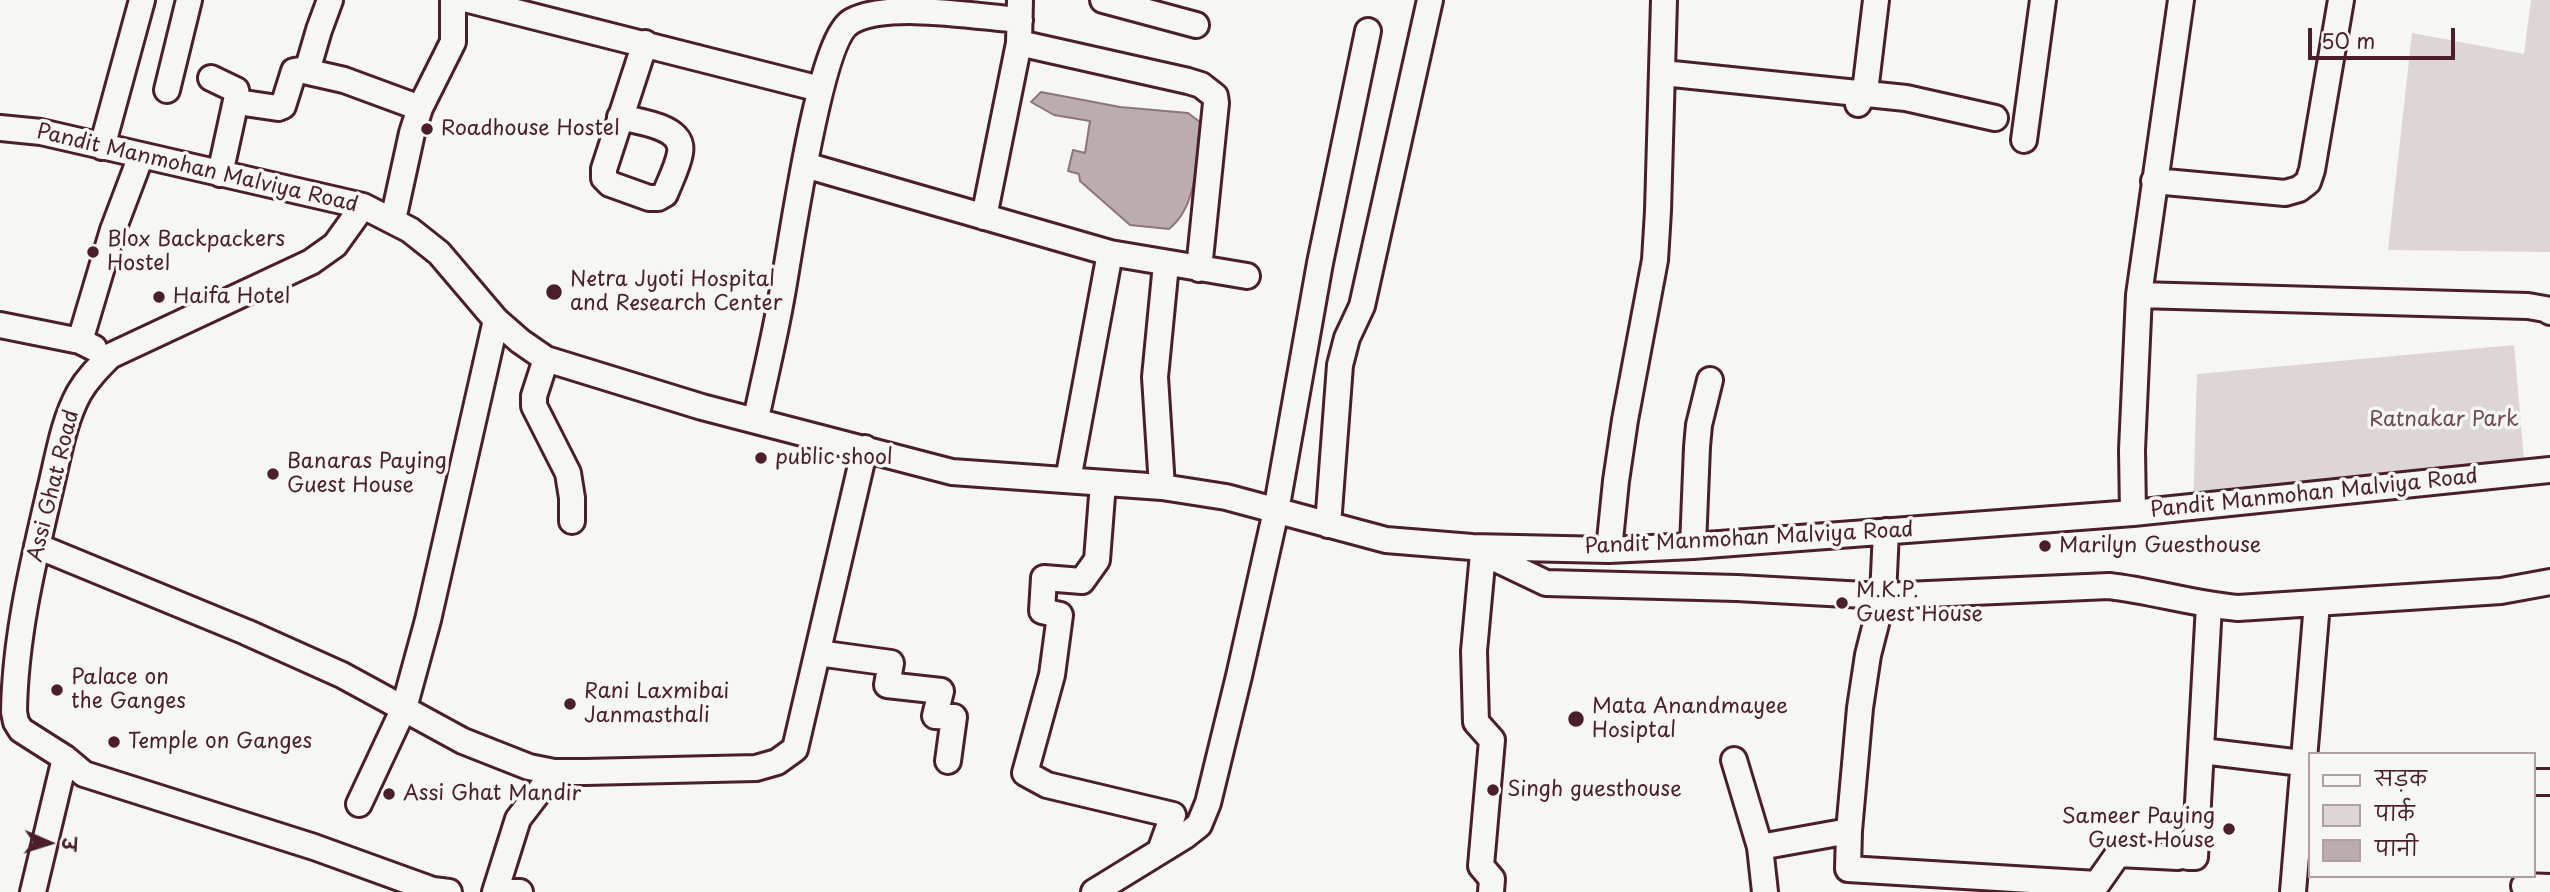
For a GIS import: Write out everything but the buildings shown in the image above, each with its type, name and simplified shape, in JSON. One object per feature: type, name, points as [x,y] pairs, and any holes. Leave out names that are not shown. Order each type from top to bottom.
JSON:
[{"type":"street","points":[[102,147],[142,0]]},
{"type":"street","points":[[167,90],[189,0]]},
{"type":"street","points":[[307,71],[330,0]]},
{"type":"street","points":[[393,220],[420,108],[453,42],[453,0]]},
{"type":"street","points":[[469,0],[820,89]]},
{"type":"street","points":[[1328,525],[1342,351],[1363,306],[1430,0]]},
{"type":"street","points":[[1609,550],[1625,420],[1655,260],[1664,0]]},
{"type":"street","points":[[1860,100],[1876,0]]},
{"type":"street","points":[[2024,140],[2043,0]]},
{"type":"street","points":[[2133,513],[2132,450],[2139,295],[2181,0]]},
{"type":"street","points":[[2154,181],[2285,193],[2299,189],[2308,182],[2319,136],[2341,0]]},
{"type":"street","points":[[1116,2],[1196,25]]},
{"type":"street","points":[[756,419],[781,303],[820,89],[842,29],[850,21],[879,13],[926,12],[1020,21],[1201,85],[1215,96],[1216,103],[1199,269]]},
{"type":"street","points":[[984,217],[1020,21]]},
{"type":"street","points":[[1094,892],[1199,825],[1208,803],[1276,511],[1320,262],[1368,31]]},
{"type":"street","points":[[621,117],[645,43]]},
{"type":"street","points":[[237,102],[278,108],[283,106],[294,71],[307,71],[344,80],[420,108]]},
{"type":"street","points":[[1663,72],[1860,100],[1906,98],[1995,118]]},
{"type":"street","points":[[211,78],[236,90],[237,102],[220,174]]},
{"type":"street","name":"Pandit Manmohan Malviya Road","points":[[0,128],[41,132],[363,206],[393,220],[439,253],[496,320],[546,359],[702,407],[952,472],[1162,487],[1226,497],[1386,540],[1477,550],[1609,550],[1693,546],[2133,513],[2542,471]]},
{"type":"street","points":[[80,341],[113,230],[141,156]]},
{"type":"street","points":[[805,165],[1110,253],[1247,276]]},
{"type":"street","name":"Assi Ghat Road","points":[[363,206],[335,245],[311,262],[110,356],[90,376],[78,396],[64,434],[37,546],[10,634],[16,722],[21,730],[65,758],[84,774],[314,847],[433,890],[449,892]]},
{"type":"street","points":[[1068,480],[1110,253]]},
{"type":"street","points":[[1162,487],[1155,377],[1166,264]]},
{"type":"street","points":[[2139,295],[2528,306],[2550,312]]},
{"type":"street","points":[[359,804],[404,708],[431,607],[496,320]]},
{"type":"street","points":[[0,325],[80,341],[110,356]]},
{"type":"street","points":[[546,359],[534,396],[534,406],[568,473],[572,521]]},
{"type":"street","points":[[1693,546],[1697,447],[1710,380]]},
{"type":"street","points":[[37,546],[246,632],[342,675],[463,741],[529,767],[554,772],[756,768],[777,762],[795,749],[865,448]]},
{"type":"street","points":[[1103,483],[1097,560],[1082,582],[1044,578],[1042,611],[1060,615],[1052,675],[1031,744],[1025,774],[1046,785],[1173,815],[1160,851]]},
{"type":"street","points":[[1885,531],[1883,596],[1868,655],[1860,708],[1848,869],[2097,884],[2118,854],[2195,857],[2209,605]]},
{"type":"street","points":[[1491,892],[1492,880],[1481,866],[1492,740],[1476,722],[1474,651],[1477,550],[1546,583],[1737,588],[1883,596],[2109,586],[2140,589],[2209,605],[2238,608],[2501,591],[2550,582]]},
{"type":"street","points":[[2293,892],[2306,763],[2317,603]]},
{"type":"street","points":[[818,653],[891,663],[887,685],[941,691],[936,716],[954,717],[948,761]]},
{"type":"street","points":[[2202,751],[2306,763]]},
{"type":"street","points":[[33,892],[65,758]]},
{"type":"street","points":[[1734,760],[1760,847],[1765,892]]},
{"type":"street","points":[[495,892],[518,819],[554,772]]},
{"type":"street","points":[[1760,847],[1849,831]]},
{"type":"street","points":[[371,892],[394,876]]},
{"type":"street","points":[[2524,886],[2550,887]]},
{"type":"street","points":[[511,892],[520,892]]},
{"type":"green space","points":[[2531,0],[2550,0],[2550,252],[2388,250],[2412,33],[2524,54]]},
{"type":"green space","name":"Ratnakar Park","points":[[2514,345],[2526,482],[2193,508],[2197,374]]},
{"type":"water","points":[[1041,92],[1120,107],[1188,113],[1200,122],[1191,194],[1179,219],[1169,229],[1130,225],[1080,181],[1079,174],[1068,171],[1073,150],[1085,153],[1090,121],[1054,115],[1031,102]]},
{"type":"place","name":"Roadhouse Hostel","points":[[427,129]]},
{"type":"place","name":"Blox Backpackers Hostel","points":[[93,252]]},
{"type":"place","name":"Netra Jyoti Hospital and Research Center","points":[[554,292]]},
{"type":"place","name":"Haifa Hotel","points":[[159,297]]},
{"type":"place","name":"public shool","points":[[761,458]]},
{"type":"place","name":"Banaras Paying Guest House","points":[[273,474]]},
{"type":"place","name":"Marilyn Guesthouse","points":[[2045,546]]},
{"type":"place","name":"M.K.P. Guest House","points":[[1842,603]]},
{"type":"place","name":"Palace on the Ganges","points":[[57,690]]},
{"type":"place","name":"Rani Laxmibai Janmasthali","points":[[570,704]]},
{"type":"place","name":"Mata Anandmayee Hosiptal","points":[[1576,719]]},
{"type":"place","name":"Temple on Ganges","points":[[114,742]]},
{"type":"place","name":"Singh guesthouse","points":[[1493,790]]},
{"type":"place","name":"Assi Ghat Mandir","points":[[389,794]]},
{"type":"place","name":"Sameer Paying Guest House","points":[[2229,829]]}]
